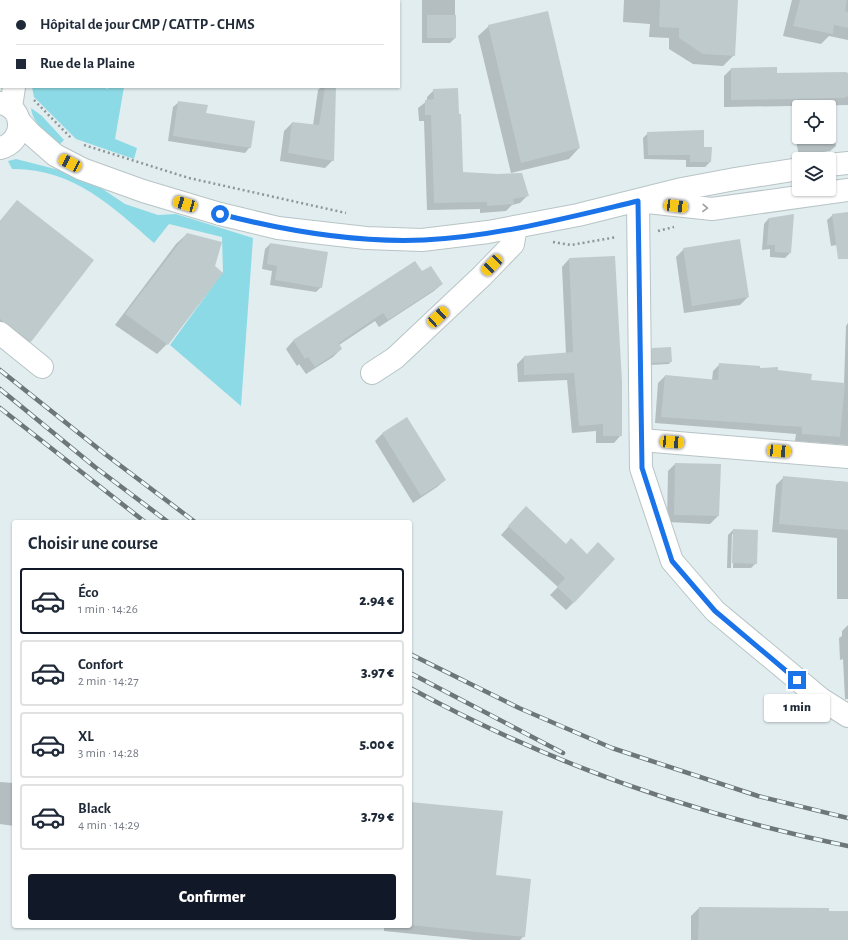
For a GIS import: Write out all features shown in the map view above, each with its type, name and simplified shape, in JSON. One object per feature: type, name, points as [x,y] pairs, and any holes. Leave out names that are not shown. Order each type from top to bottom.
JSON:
[{"type":"street","points":[[3,147],[17,136],[20,129],[9,99]]},
{"type":"street","points":[[9,99],[30,134],[55,155],[82,169],[143,191],[220,214],[286,230],[366,238],[422,240],[488,232],[638,201],[682,189],[735,178],[792,171]]},
{"type":"street","points":[[3,147],[55,155]]},
{"type":"street","points":[[836,164],[848,163]]},
{"type":"street","points":[[638,201],[712,209],[848,190]]},
{"type":"street","points":[[638,201],[642,468],[672,561],[715,611],[821,699],[848,716]]},
{"type":"street","points":[[372,373],[395,358],[482,276],[513,244],[516,227]]},
{"type":"street","points":[[0,333],[42,367]]},
{"type":"street","points":[[641,440],[848,457]]},
{"type":"path","points":[[9,99],[32,98],[74,142]]},
{"type":"path","points":[[82,144],[189,178],[348,214]]},
{"type":"path","points":[[548,241],[572,245],[671,228],[678,225]]},
{"type":"shaded area","points":[[32,88],[124,88],[115,139],[137,148],[134,159],[76,139],[34,97]]},
{"type":"shaded area","points":[[31,108],[42,116],[64,140],[60,144],[46,133],[38,124],[32,114]]},
{"type":"shaded area","points":[[16,159],[67,172],[101,188],[125,204],[158,215],[176,214],[253,238],[241,406],[170,345],[223,272],[222,237],[169,224],[154,243],[106,203],[72,182],[54,175],[34,170],[12,169],[8,161]]},
{"type":"building","points":[[660,0],[738,0],[735,56],[703,54],[679,38],[679,28],[659,27]]},
{"type":"building","points":[[800,0],[847,0],[845,11],[848,12],[848,28],[834,25],[833,34],[793,26]]},
{"type":"building","points":[[548,11],[580,148],[521,163],[488,25]]},
{"type":"building","points":[[427,15],[456,15],[456,38],[427,38]]},
{"type":"building","points":[[777,67],[777,73],[846,72],[848,73],[848,96],[844,98],[731,100],[731,68]]},
{"type":"building","points":[[325,88],[336,88],[334,161],[288,153],[292,122],[319,125]]},
{"type":"building","points":[[458,88],[459,114],[461,114],[463,172],[497,174],[522,173],[529,196],[513,199],[514,204],[487,206],[487,202],[434,203],[431,115],[425,115],[425,100],[434,99],[433,89]]},
{"type":"building","points":[[178,101],[208,105],[206,113],[255,121],[251,148],[173,136]]},
{"type":"building","points":[[704,130],[704,147],[712,147],[711,162],[690,162],[690,155],[648,155],[647,132]]},
{"type":"building","points":[[17,200],[94,260],[31,342],[0,319],[0,221]]},
{"type":"building","points":[[848,212],[848,259],[838,259],[832,214]]},
{"type":"building","points":[[794,214],[791,253],[775,252],[775,245],[767,245],[769,218]]},
{"type":"building","points":[[187,233],[222,242],[215,266],[223,273],[168,345],[125,314]]},
{"type":"building","points":[[740,239],[749,297],[692,306],[683,248]]},
{"type":"building","points":[[270,243],[328,252],[322,288],[275,280],[277,266],[267,264]]},
{"type":"building","points":[[615,256],[622,382],[622,436],[603,436],[603,424],[579,426],[574,373],[524,375],[524,356],[573,352],[569,258]]},
{"type":"building","points":[[415,261],[422,271],[431,266],[443,284],[388,320],[383,313],[339,343],[342,349],[315,367],[308,357],[305,359],[293,340]]},
{"type":"building","points":[[671,347],[672,362],[652,363],[652,348]]},
{"type":"building","points":[[719,363],[760,366],[760,368],[778,367],[778,370],[812,374],[811,380],[845,383],[840,437],[802,434],[802,427],[661,417],[665,375],[718,380]]},
{"type":"building","points":[[407,417],[446,480],[421,496],[382,433]]},
{"type":"building","points":[[675,463],[721,464],[719,516],[674,515]]},
{"type":"building","points":[[783,476],[848,482],[848,530],[779,524]]},
{"type":"building","points":[[526,506],[566,544],[571,538],[587,554],[598,542],[615,559],[574,603],[557,587],[565,578],[508,526]]},
{"type":"building","points":[[733,529],[758,530],[757,564],[732,563]]},
{"type":"building","points":[[412,802],[503,811],[496,875],[531,879],[525,937],[412,925]]},
{"type":"building","points":[[699,907],[829,908],[829,911],[848,911],[848,940],[698,940]]},
{"type":"railway","points":[[0,370],[105,454],[192,520]]},
{"type":"railway","points":[[0,389],[95,467],[165,520]]},
{"type":"railway","points":[[0,408],[142,520]]},
{"type":"railway","points":[[412,655],[519,708],[612,748],[758,796],[848,818]]},
{"type":"railway","points":[[412,674],[563,753]]},
{"type":"railway","points":[[412,689],[514,740],[623,783],[678,802],[735,819],[848,846]]},
{"type":"route","points":[[220,214],[301,232],[366,238],[422,240],[488,232],[578,215],[638,201],[642,468],[672,561],[715,611],[797,680]]}]
